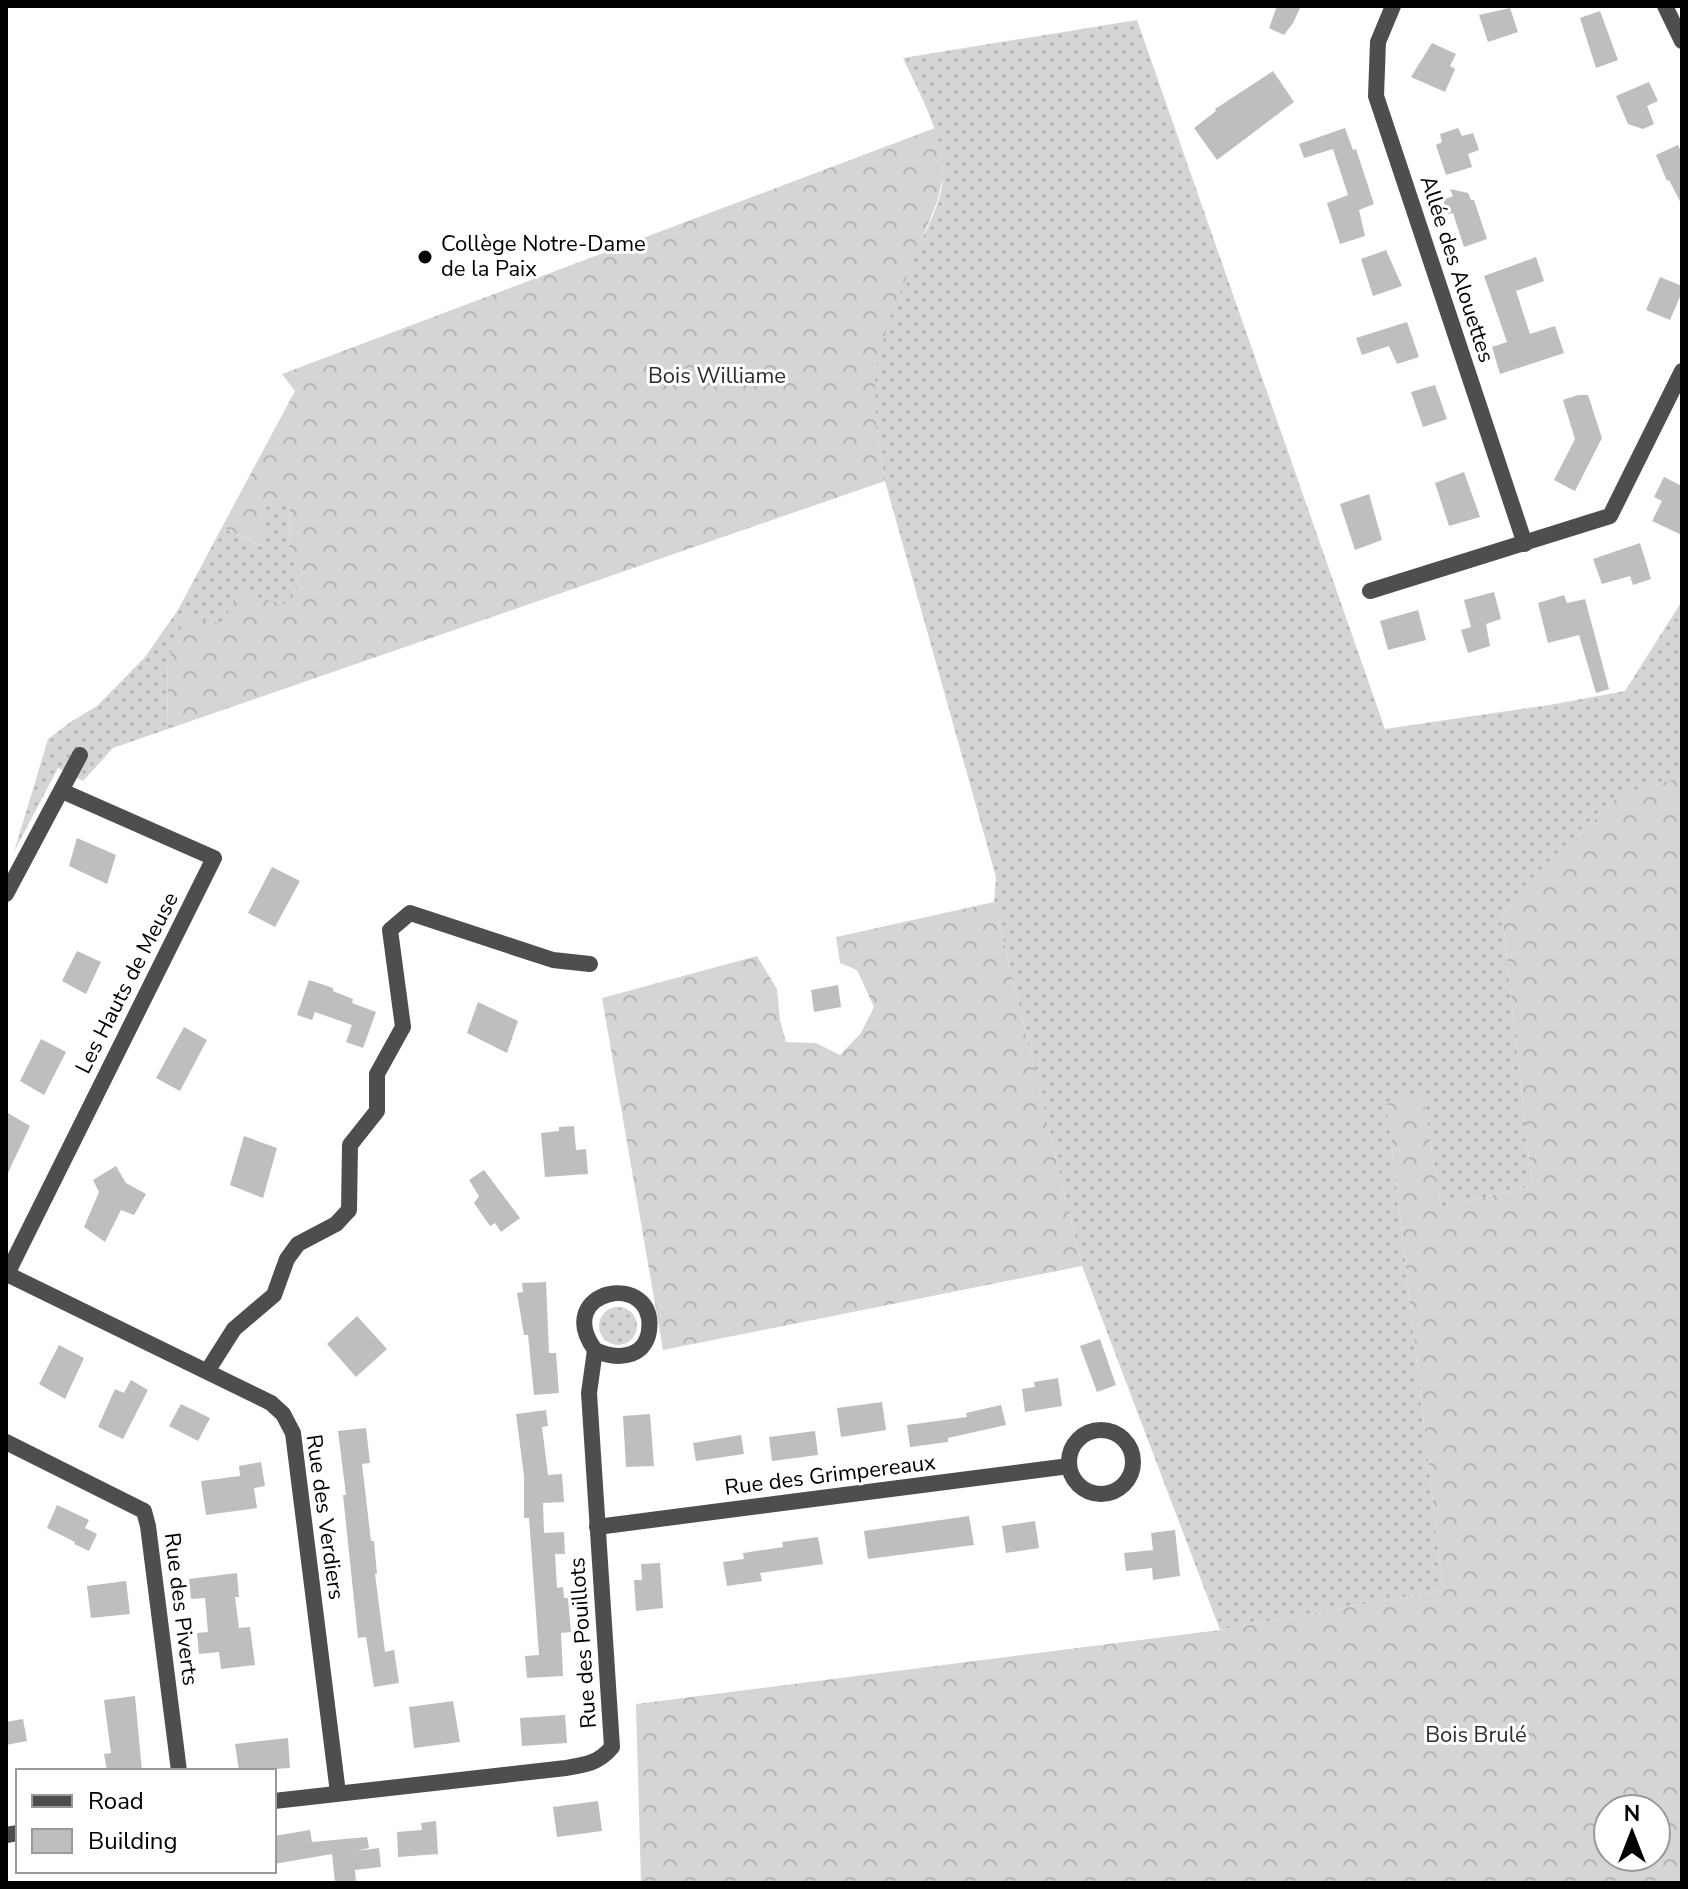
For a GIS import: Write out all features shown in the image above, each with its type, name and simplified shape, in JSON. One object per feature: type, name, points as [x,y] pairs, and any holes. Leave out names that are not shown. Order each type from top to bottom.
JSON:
[{"type":"street","name":"Allée des Alouettes","points":[[1393,6],[1378,42],[1376,96],[1525,544]]},
{"type":"street","points":[[1665,6],[1682,41]]},
{"type":"street","points":[[1370,591],[1610,516],[1682,371]]},
{"type":"street","points":[[6,894],[80,755]]},
{"type":"street","name":"Les Hauts de Meuse","points":[[7,1275],[214,858],[62,791]]},
{"type":"street","points":[[208,1370],[234,1329],[274,1295],[287,1259],[298,1244],[336,1224],[349,1210],[350,1145],[377,1111],[377,1074],[403,1027],[390,930],[410,913],[553,960],[590,964]]},
{"type":"street","name":"Rue des Verdiers","points":[[7,1275],[208,1370],[271,1403],[283,1414],[293,1433],[338,1793]]},
{"type":"street","name":"Rue des Pouillots","points":[[338,1793],[593,1764],[612,1747],[589,1393],[595,1350],[585,1337],[583,1321],[589,1306],[601,1296],[616,1292],[632,1295],[644,1305],[650,1320],[648,1336],[639,1349],[625,1357],[609,1358],[595,1350]]},
{"type":"street","points":[[1094,1430],[1110,1430],[1123,1438],[1132,1451],[1134,1466],[1128,1481],[1116,1491],[1101,1494],[1086,1490],[1075,1480],[1069,1466],[1071,1450],[1080,1437],[1094,1430]]},
{"type":"street","name":"Rue des Piverts","points":[[6,1442],[144,1511],[179,1769]]},
{"type":"street","name":"Rue des Grimpereaux","points":[[597,1527],[1069,1466]]},
{"type":"street","points":[[276,1801],[338,1793]]},
{"type":"green space","points":[[1137,20],[1385,729],[1625,691],[1682,601],[1682,777],[1619,795],[1502,914],[1532,1186],[1441,1207],[1422,1092],[1387,1103],[1443,1590],[1220,1630],[1082,1266],[994,902],[996,877],[885,481],[874,398],[877,358],[885,331],[942,186],[939,143],[903,58]]},
{"type":"green space","name":"Bois Williame","points":[[935,128],[942,154],[943,178],[937,202],[889,320],[875,371],[876,427],[885,481],[168,729],[167,664],[185,617],[223,624],[237,592],[291,606],[300,570],[289,555],[290,494],[263,509],[262,546],[222,527],[295,391],[282,374]]},
{"type":"green space","points":[[290,493],[289,555],[300,570],[291,606],[237,593],[223,624],[167,664],[168,729],[113,748],[83,781],[58,768],[14,852],[48,739],[97,706],[145,657],[178,610],[222,527],[261,546],[263,509]]},
{"type":"green space","name":"Bois Brulé","points":[[1682,777],[1682,1883],[641,1883],[636,1704],[1220,1630],[1443,1590],[1387,1103],[1422,1091],[1441,1207],[1532,1186],[1502,914],[1619,795]]},
{"type":"green space","points":[[994,902],[1082,1266],[663,1350],[602,998],[757,956],[777,989],[786,1042],[816,1043],[840,1055],[861,1033],[874,1007],[857,970],[840,963],[836,937]]},
{"type":"green space","points":[[618,1307],[631,1313],[637,1326],[631,1339],[618,1345],[605,1339],[599,1326],[605,1313]]},
{"type":"building","points":[[1277,6],[1301,6],[1284,35],[1269,28]]},
{"type":"building","points":[[1510,8],[1518,32],[1488,42],[1479,15]]},
{"type":"building","points":[[1600,11],[1618,60],[1596,68],[1580,18]]},
{"type":"building","points":[[1432,43],[1456,54],[1450,66],[1455,69],[1445,92],[1411,77]]},
{"type":"building","points":[[1273,71],[1294,102],[1217,160],[1194,128],[1215,109]]},
{"type":"building","points":[[1649,82],[1658,101],[1647,106],[1654,124],[1643,129],[1628,124],[1616,96]]},
{"type":"building","points":[[1345,128],[1353,150],[1356,149],[1374,204],[1359,210],[1365,236],[1340,244],[1327,203],[1348,195],[1333,149],[1304,158],[1299,144]]},
{"type":"building","points":[[1458,128],[1462,136],[1473,133],[1479,150],[1468,154],[1472,167],[1446,175],[1436,145],[1442,142],[1440,134]]},
{"type":"building","points":[[1678,145],[1682,154],[1682,205],[1656,155]]},
{"type":"building","points":[[1450,189],[1468,193],[1474,200],[1487,239],[1464,247],[1453,213],[1448,214],[1443,200],[1453,196]]},
{"type":"building","points":[[1386,250],[1402,286],[1373,296],[1361,259]]},
{"type":"building","points":[[1536,257],[1544,281],[1516,291],[1530,334],[1555,326],[1564,353],[1500,374],[1492,347],[1507,342],[1484,276]]},
{"type":"building","points":[[1660,277],[1682,286],[1670,320],[1646,310]]},
{"type":"building","points":[[1407,322],[1419,357],[1397,364],[1389,346],[1362,355],[1356,338]]},
{"type":"building","points":[[1435,385],[1447,419],[1423,427],[1411,392]]},
{"type":"building","points":[[1588,395],[1602,438],[1575,491],[1554,480],[1575,439],[1563,400]]},
{"type":"building","points":[[1464,472],[1480,517],[1449,526],[1435,483]]},
{"type":"building","points":[[1664,477],[1682,486],[1682,535],[1652,521],[1662,501],[1654,497]]},
{"type":"building","points":[[1369,494],[1382,540],[1355,550],[1340,504]]},
{"type":"building","points":[[1640,543],[1651,579],[1633,585],[1630,576],[1602,584],[1593,559]]},
{"type":"building","points":[[1494,592],[1501,619],[1486,624],[1490,646],[1468,653],[1461,630],[1471,627],[1464,600]]},
{"type":"building","points":[[1564,595],[1567,603],[1585,599],[1609,689],[1596,693],[1579,635],[1548,643],[1538,603]]},
{"type":"building","points":[[1418,610],[1426,640],[1388,650],[1380,621]]},
{"type":"building","points":[[77,838],[116,855],[107,884],[69,866]]},
{"type":"building","points":[[272,867],[300,881],[275,927],[248,913]]},
{"type":"building","points":[[77,951],[101,962],[86,994],[62,981]]},
{"type":"building","points":[[309,980],[333,988],[333,991],[353,999],[352,1003],[376,1012],[363,1048],[346,1042],[352,1025],[315,1012],[312,1020],[297,1015]]},
{"type":"building","points":[[838,985],[841,1007],[814,1012],[811,990]]},
{"type":"building","points":[[478,1002],[518,1021],[507,1053],[467,1033]]},
{"type":"building","points":[[184,1027],[207,1040],[180,1091],[156,1078]]},
{"type":"building","points":[[41,1039],[66,1052],[44,1095],[20,1081]]},
{"type":"building","points":[[6,1112],[30,1126],[6,1177]]},
{"type":"building","points":[[574,1126],[576,1150],[586,1149],[588,1174],[545,1177],[541,1133]]},
{"type":"building","points":[[244,1136],[277,1148],[263,1198],[230,1185]]},
{"type":"building","points":[[116,1166],[126,1183],[146,1194],[134,1215],[121,1210],[105,1242],[84,1227],[99,1192],[93,1180]]},
{"type":"building","points":[[484,1170],[520,1218],[501,1232],[495,1223],[490,1226],[474,1203],[479,1196],[469,1180]]},
{"type":"building","points":[[546,1282],[549,1353],[556,1353],[559,1393],[534,1395],[528,1335],[524,1335],[517,1293],[523,1292],[522,1283]]},
{"type":"building","points":[[357,1316],[387,1349],[356,1377],[327,1344]]},
{"type":"building","points":[[1100,1339],[1116,1385],[1097,1392],[1080,1346]]},
{"type":"building","points":[[59,1345],[84,1358],[65,1399],[39,1384]]},
{"type":"building","points":[[1058,1378],[1062,1406],[1025,1412],[1022,1389],[1035,1387],[1034,1382]]},
{"type":"building","points":[[131,1380],[148,1390],[123,1439],[98,1427],[115,1389],[124,1393]]},
{"type":"building","points":[[882,1402],[886,1430],[841,1437],[837,1408]]},
{"type":"building","points":[[181,1404],[210,1418],[198,1441],[169,1426]]},
{"type":"building","points":[[1001,1405],[1006,1425],[948,1438],[948,1442],[910,1447],[907,1425],[967,1417],[966,1413]]},
{"type":"building","points":[[546,1410],[548,1426],[542,1427],[548,1475],[562,1474],[564,1502],[543,1503],[544,1533],[564,1532],[565,1554],[555,1554],[557,1588],[563,1587],[564,1598],[568,1598],[571,1632],[561,1633],[563,1676],[527,1678],[525,1656],[539,1655],[529,1518],[524,1518],[524,1476],[516,1414]]},
{"type":"building","points":[[650,1414],[654,1466],[626,1467],[623,1416]]},
{"type":"building","points":[[366,1428],[370,1463],[362,1464],[371,1541],[374,1541],[385,1652],[394,1650],[399,1683],[374,1687],[366,1637],[358,1638],[338,1431]]},
{"type":"building","points":[[815,1431],[818,1455],[772,1461],[769,1437]]},
{"type":"building","points":[[741,1435],[744,1454],[696,1461],[693,1443]]},
{"type":"building","points":[[261,1462],[265,1486],[254,1488],[257,1508],[206,1515],[201,1481],[240,1476],[239,1466]]},
{"type":"building","points":[[57,1505],[89,1520],[85,1528],[97,1534],[89,1551],[47,1528]]},
{"type":"building","points":[[969,1516],[974,1545],[868,1559],[864,1531]]},
{"type":"building","points":[[1035,1521],[1039,1548],[1006,1553],[1002,1526]]},
{"type":"building","points":[[1175,1530],[1180,1576],[1153,1580],[1152,1568],[1126,1571],[1124,1553],[1153,1550],[1151,1533]]},
{"type":"building","points":[[818,1537],[823,1564],[760,1573],[762,1581],[727,1586],[723,1562],[744,1559],[743,1553],[783,1547],[782,1542]]},
{"type":"building","points":[[660,1563],[663,1608],[636,1611],[634,1580],[642,1580],[641,1564]]},
{"type":"building","points":[[237,1573],[239,1597],[235,1597],[239,1628],[250,1627],[255,1665],[221,1669],[219,1652],[199,1654],[197,1633],[208,1632],[205,1598],[191,1599],[189,1579]]},
{"type":"building","points":[[126,1581],[130,1614],[91,1618],[87,1586]]},
{"type":"building","points":[[135,1696],[142,1769],[107,1769],[104,1754],[111,1753],[104,1700]]},
{"type":"building","points":[[453,1701],[460,1742],[414,1748],[409,1707]]},
{"type":"building","points":[[565,1715],[567,1743],[522,1746],[520,1718]]},
{"type":"building","points":[[23,1719],[27,1741],[6,1745],[6,1722]]},
{"type":"building","points":[[288,1738],[290,1768],[239,1769],[235,1744]]},
{"type":"building","points":[[598,1801],[602,1831],[557,1837],[553,1807]]},
{"type":"building","points":[[436,1821],[438,1854],[398,1857],[397,1832],[422,1830],[421,1823]]},
{"type":"building","points":[[310,1830],[312,1842],[367,1837],[369,1848],[356,1851],[379,1848],[381,1867],[355,1870],[356,1883],[335,1883],[332,1854],[276,1864],[276,1836]]},
{"type":"place","name":"Collège Notre-Dame de la Paix","points":[[425,257]]}]
